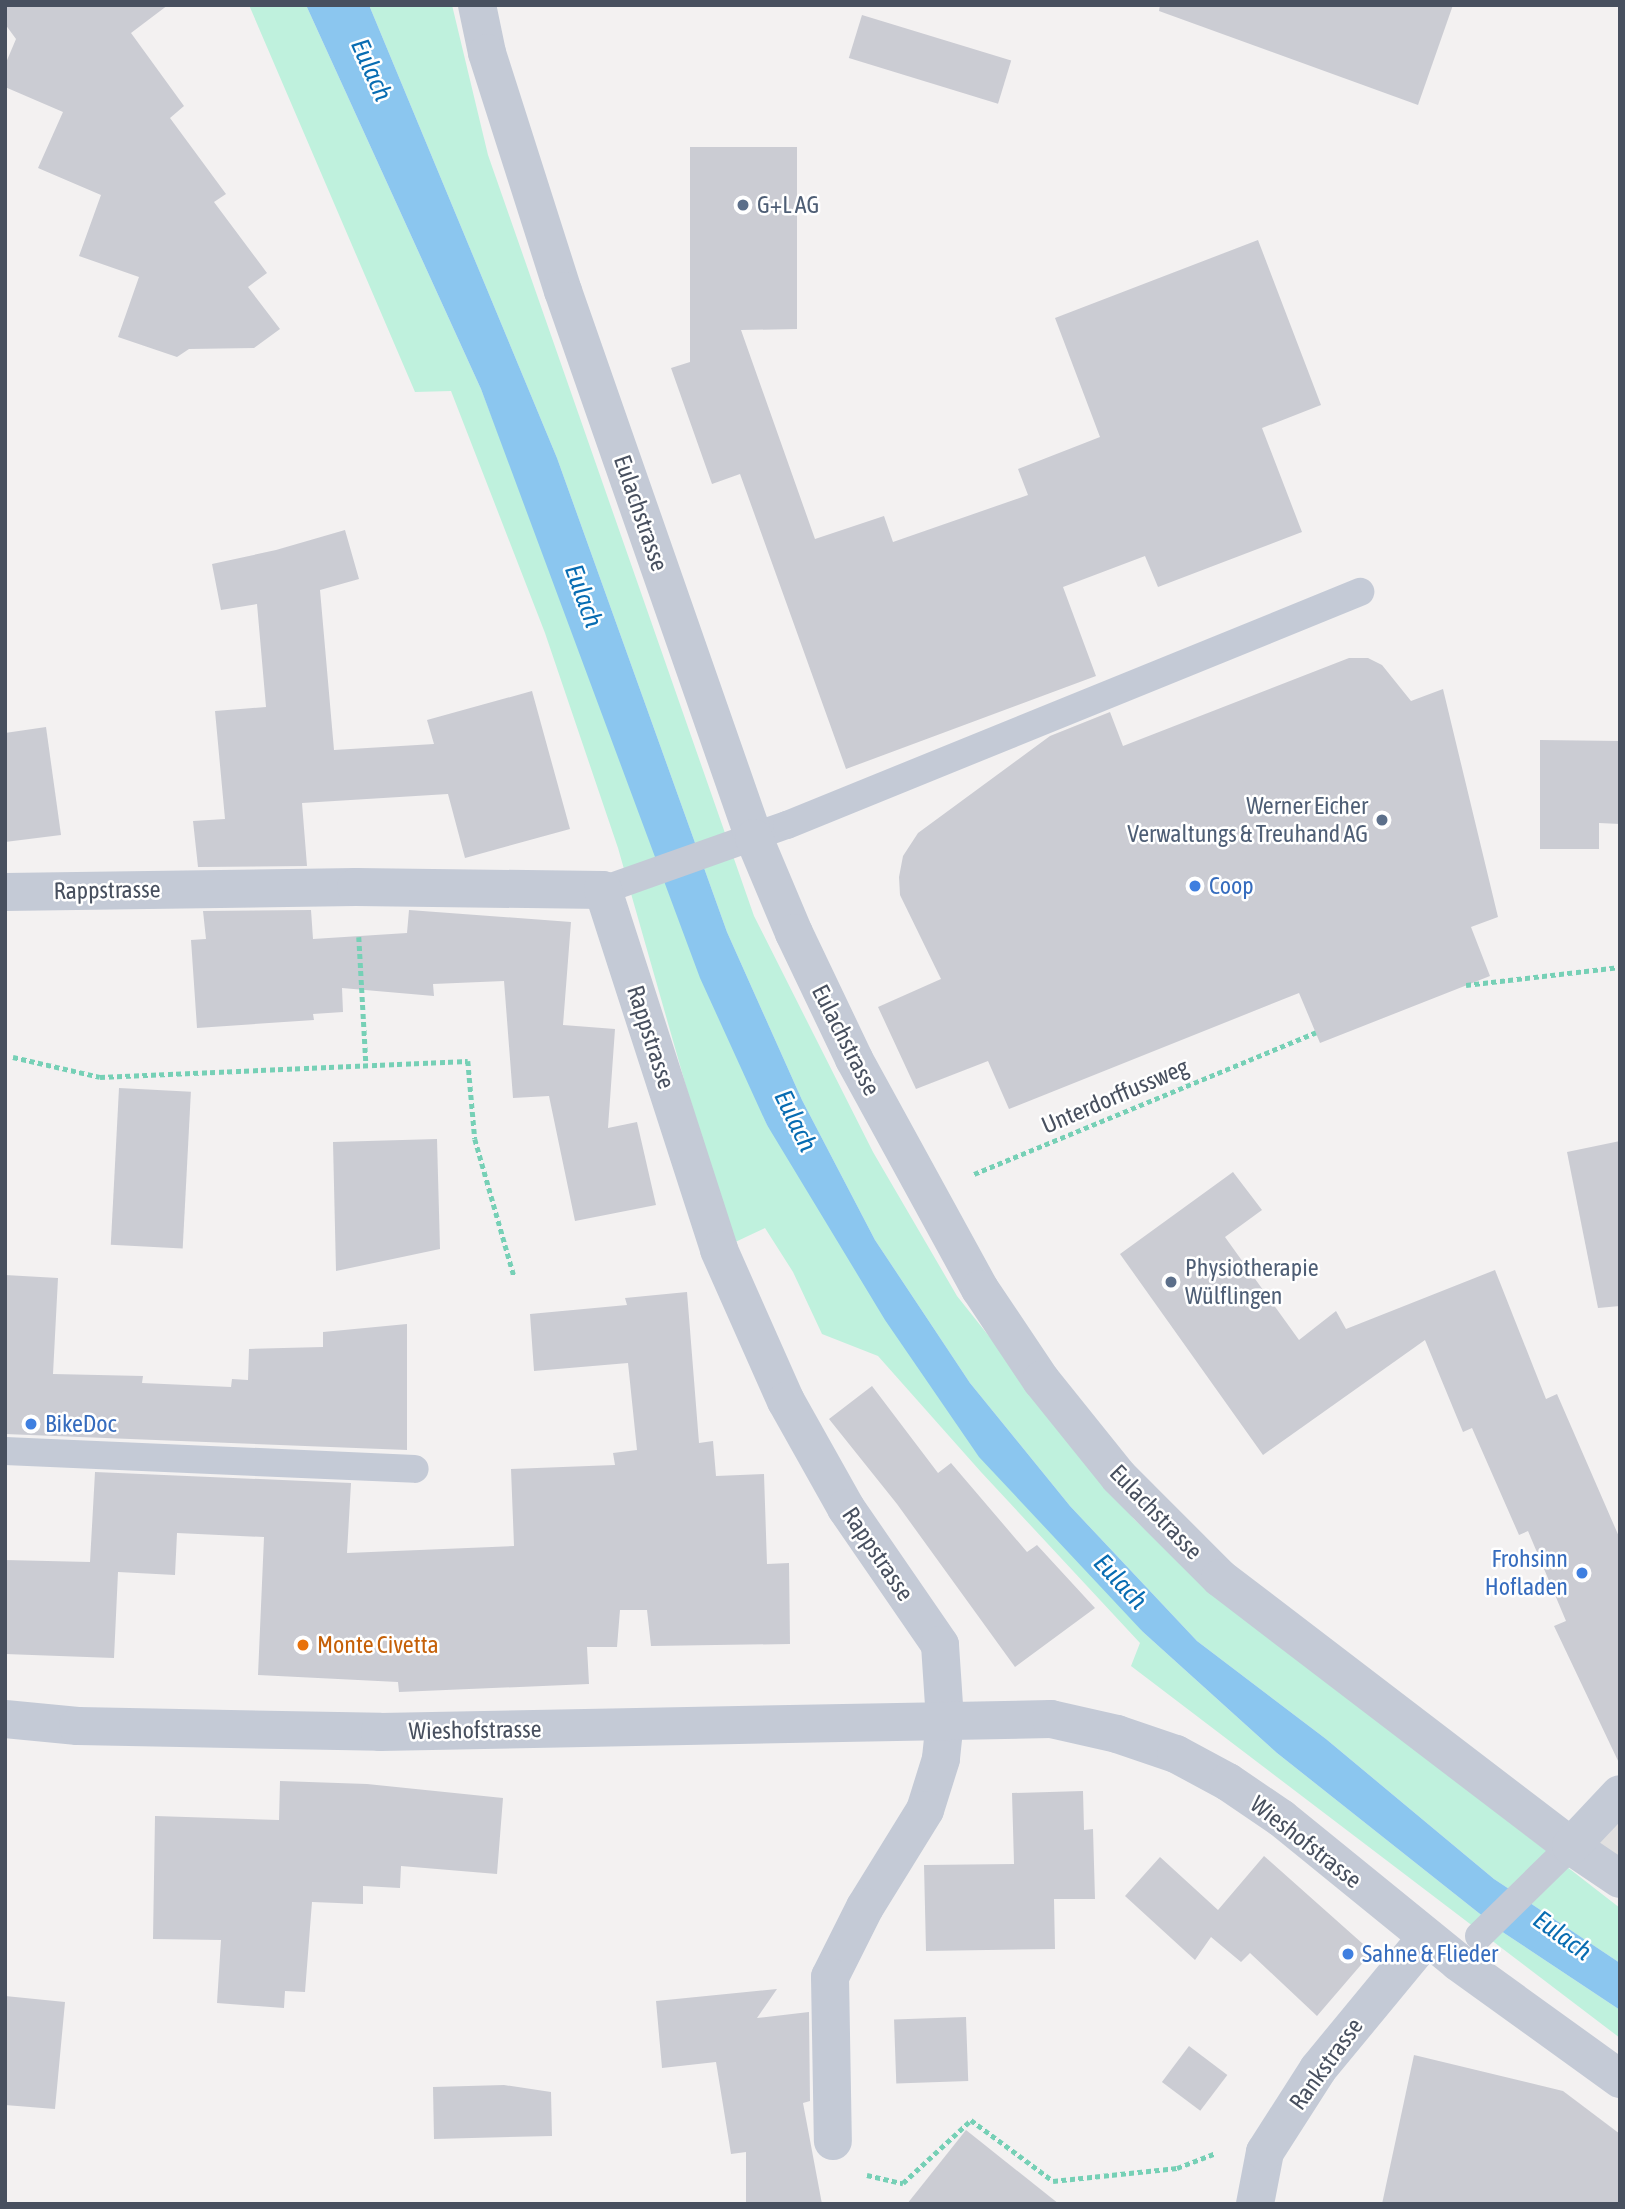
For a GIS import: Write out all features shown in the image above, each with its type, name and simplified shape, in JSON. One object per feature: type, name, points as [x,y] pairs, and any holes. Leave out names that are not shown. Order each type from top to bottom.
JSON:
[{"type":"street","name":"Eulachstrasse","points":[[477,5],[487,53],[563,290],[754,838],[794,933],[854,1059],[980,1289],[1041,1380],[1119,1477],[1220,1578],[1571,1846],[1620,1879]]},
{"type":"street","name":"Rappstrasse","points":[[5,892],[356,887],[604,890],[719,1250],[786,1401],[846,1508],[940,1645],[945,1720]]},
{"type":"street","name":"Wieshofstrasse","points":[[5,1719],[78,1726],[380,1732],[1051,1718],[1118,1734],[1176,1754],[1228,1782],[1281,1818],[1426,1938],[1620,2079]]},
{"type":"street","points":[[833,2141],[830,1977],[864,1907],[925,1810],[942,1759],[945,1720]]},
{"type":"street","points":[[1571,1846],[1620,1794]]},
{"type":"street","name":"Rankstrasse","points":[[1255,2204],[1265,2152],[1318,2069],[1426,1938]]},
{"type":"lane","points":[[604,890],[754,838],[1360,592]]},
{"type":"lane","points":[[5,1451],[415,1469]]},
{"type":"lane","points":[[1479,1936],[1571,1846]]},
{"type":"path","points":[[356,887],[366,1063]]},
{"type":"path","points":[[1466,985],[1620,967]]},
{"type":"path","name":"Unterdorffussweg","points":[[927,1193],[1316,1032]]},
{"type":"path","points":[[13,1057],[100,1077],[366,1063],[468,1061],[475,1139],[514,1276]]},
{"type":"path","points":[[833,2141],[843,2159],[871,2178],[903,2183],[971,2120],[1053,2181],[1177,2168],[1234,2147],[1265,2152]]},
{"type":"shaded area","points":[[1620,1794],[1620,1879],[1571,1846]]},
{"type":"green space","points":[[249,5],[306,5],[481,389],[767,1125],[1143,1632],[1277,1753],[1504,1933],[1620,2010],[1620,2038],[1131,1666],[1140,1643],[981,1472],[878,1356],[822,1334],[793,1272],[765,1228],[731,1244],[618,848],[545,633],[451,391],[415,392]]},
{"type":"green space","points":[[369,5],[452,5],[488,155],[754,916],[873,1152],[957,1296],[1134,1519],[1215,1594],[1620,1908],[1620,1963],[1494,1879],[1326,1739],[1197,1641],[1070,1506],[970,1383],[875,1240],[802,1100],[727,932],[557,458]]},
{"type":"water","name":"Eulach","points":[[306,5],[369,5],[557,458],[727,932],[802,1100],[875,1240],[970,1383],[1070,1506],[1197,1641],[1326,1739],[1494,1879],[1620,1963],[1620,2010],[1504,1933],[1277,1753],[1143,1632],[979,1457],[885,1320],[767,1125],[700,978],[481,389]]},
{"type":"building","points":[[5,5],[168,5],[131,33],[184,106],[170,118],[226,194],[214,202],[267,273],[248,287],[280,329],[254,348],[189,349],[177,357],[118,337],[139,277],[79,256],[101,195],[38,168],[63,112],[5,87],[5,65],[16,39],[5,24]]},
{"type":"building","points":[[1160,5],[1453,5],[1418,105],[1159,11]]},
{"type":"building","points":[[862,15],[1011,61],[998,104],[849,58]]},
{"type":"building","points":[[690,147],[797,147],[797,329],[741,330],[815,539],[884,516],[893,542],[1028,495],[1018,469],[1100,437],[1055,318],[1258,240],[1321,405],[1262,428],[1302,532],[1158,587],[1145,556],[1063,587],[1096,676],[846,769],[740,474],[712,484],[671,368],[690,362]]},
{"type":"building","points":[[345,530],[359,579],[320,590],[334,750],[434,744],[427,720],[532,691],[570,829],[465,858],[448,794],[302,803],[307,866],[198,867],[193,821],[225,819],[215,711],[266,707],[257,604],[221,610],[212,564],[276,550]]},
{"type":"building","name":"Coop","points":[[1349,658],[1368,658],[1382,665],[1411,701],[1443,689],[1498,917],[1471,927],[1490,976],[1320,1043],[1299,993],[1009,1109],[988,1061],[916,1089],[878,1007],[941,979],[900,895],[899,877],[903,856],[918,833],[1050,736],[1110,712],[1123,746]]},
{"type":"building","points":[[46,727],[61,835],[5,842],[5,733]]},
{"type":"building","points":[[1540,740],[1620,741],[1620,824],[1599,823],[1599,849],[1540,849]]},
{"type":"building","points":[[311,910],[313,939],[407,933],[409,910],[571,922],[563,1025],[615,1029],[608,1128],[637,1122],[656,1205],[575,1221],[549,1096],[513,1098],[504,981],[433,984],[434,996],[342,988],[343,1012],[313,1014],[314,1020],[197,1028],[191,940],[206,939],[203,911]]},
{"type":"building","points":[[119,1088],[191,1092],[183,1249],[111,1245]]},
{"type":"building","points":[[437,1139],[440,1249],[336,1271],[333,1142]]},
{"type":"building","points":[[1620,1141],[1620,1306],[1598,1308],[1567,1152]]},
{"type":"building","points":[[1233,1172],[1262,1210],[1225,1237],[1299,1340],[1336,1311],[1346,1329],[1495,1270],[1546,1399],[1557,1394],[1620,1539],[1620,1765],[1554,1626],[1566,1621],[1528,1531],[1519,1535],[1472,1428],[1463,1432],[1425,1340],[1263,1455],[1120,1254]]},
{"type":"building","points":[[5,1275],[58,1278],[53,1374],[143,1376],[142,1383],[231,1387],[232,1379],[248,1380],[249,1349],[323,1347],[323,1332],[407,1324],[407,1450],[5,1434]]},
{"type":"building","points":[[687,1292],[699,1443],[713,1441],[716,1476],[764,1474],[767,1564],[789,1563],[790,1644],[651,1646],[647,1610],[620,1610],[617,1647],[587,1647],[589,1684],[399,1692],[398,1682],[258,1675],[264,1537],[177,1533],[175,1575],[118,1572],[114,1658],[5,1654],[5,1560],[90,1562],[95,1472],[351,1483],[347,1553],[514,1546],[511,1469],[615,1465],[613,1453],[637,1450],[628,1363],[534,1371],[530,1314],[627,1305],[625,1298]]},
{"type":"building","points":[[872,1386],[938,1473],[951,1463],[1027,1552],[1037,1545],[1095,1608],[1015,1667],[897,1504],[829,1419]]},
{"type":"building","points":[[280,1781],[367,1784],[503,1798],[497,1874],[401,1866],[400,1888],[363,1886],[363,1904],[312,1902],[305,1992],[285,1991],[284,2008],[217,2003],[221,1940],[153,1939],[155,1816],[279,1820]]},
{"type":"building","points":[[1083,1791],[1084,1830],[1093,1829],[1095,1899],[1054,1899],[1055,1949],[926,1951],[924,1865],[1014,1864],[1012,1793]]},
{"type":"building","points":[[1264,1856],[1372,1952],[1317,2016],[1250,1953],[1241,1962],[1211,1937],[1195,1960],[1125,1896],[1160,1857],[1218,1910]]},
{"type":"building","points":[[777,1989],[757,2018],[809,2012],[810,2101],[803,2103],[822,2204],[746,2204],[746,2152],[731,2154],[716,2062],[662,2068],[656,2001]]},
{"type":"building","points":[[5,1996],[65,2002],[55,2109],[5,2105]]},
{"type":"building","points":[[966,2017],[968,2081],[896,2083],[894,2020]]},
{"type":"building","points":[[1189,2046],[1227,2075],[1200,2111],[1162,2082]]},
{"type":"building","points":[[1414,2055],[1563,2091],[1620,2134],[1620,2204],[1382,2204]]},
{"type":"building","points":[[504,2085],[551,2092],[552,2136],[434,2139],[433,2087]]},
{"type":"building","points":[[966,2130],[1059,2204],[907,2204]]},
{"type":"place","name":"G+L AG","points":[[743,205]]},
{"type":"place","name":"Werner Eicher Verwaltungs & Treuhand AG","points":[[1382,820]]},
{"type":"place","name":"Coop","points":[[1195,886]]},
{"type":"place","name":"Physiotherapie Wülflingen","points":[[1171,1282]]},
{"type":"place","name":"BikeDoc","points":[[31,1424]]},
{"type":"place","name":"Frohsinn Hofladen","points":[[1582,1573]]},
{"type":"place","name":"Monte Civetta","points":[[303,1645]]},
{"type":"place","name":"Sahne & Flieder","points":[[1348,1954]]}]
